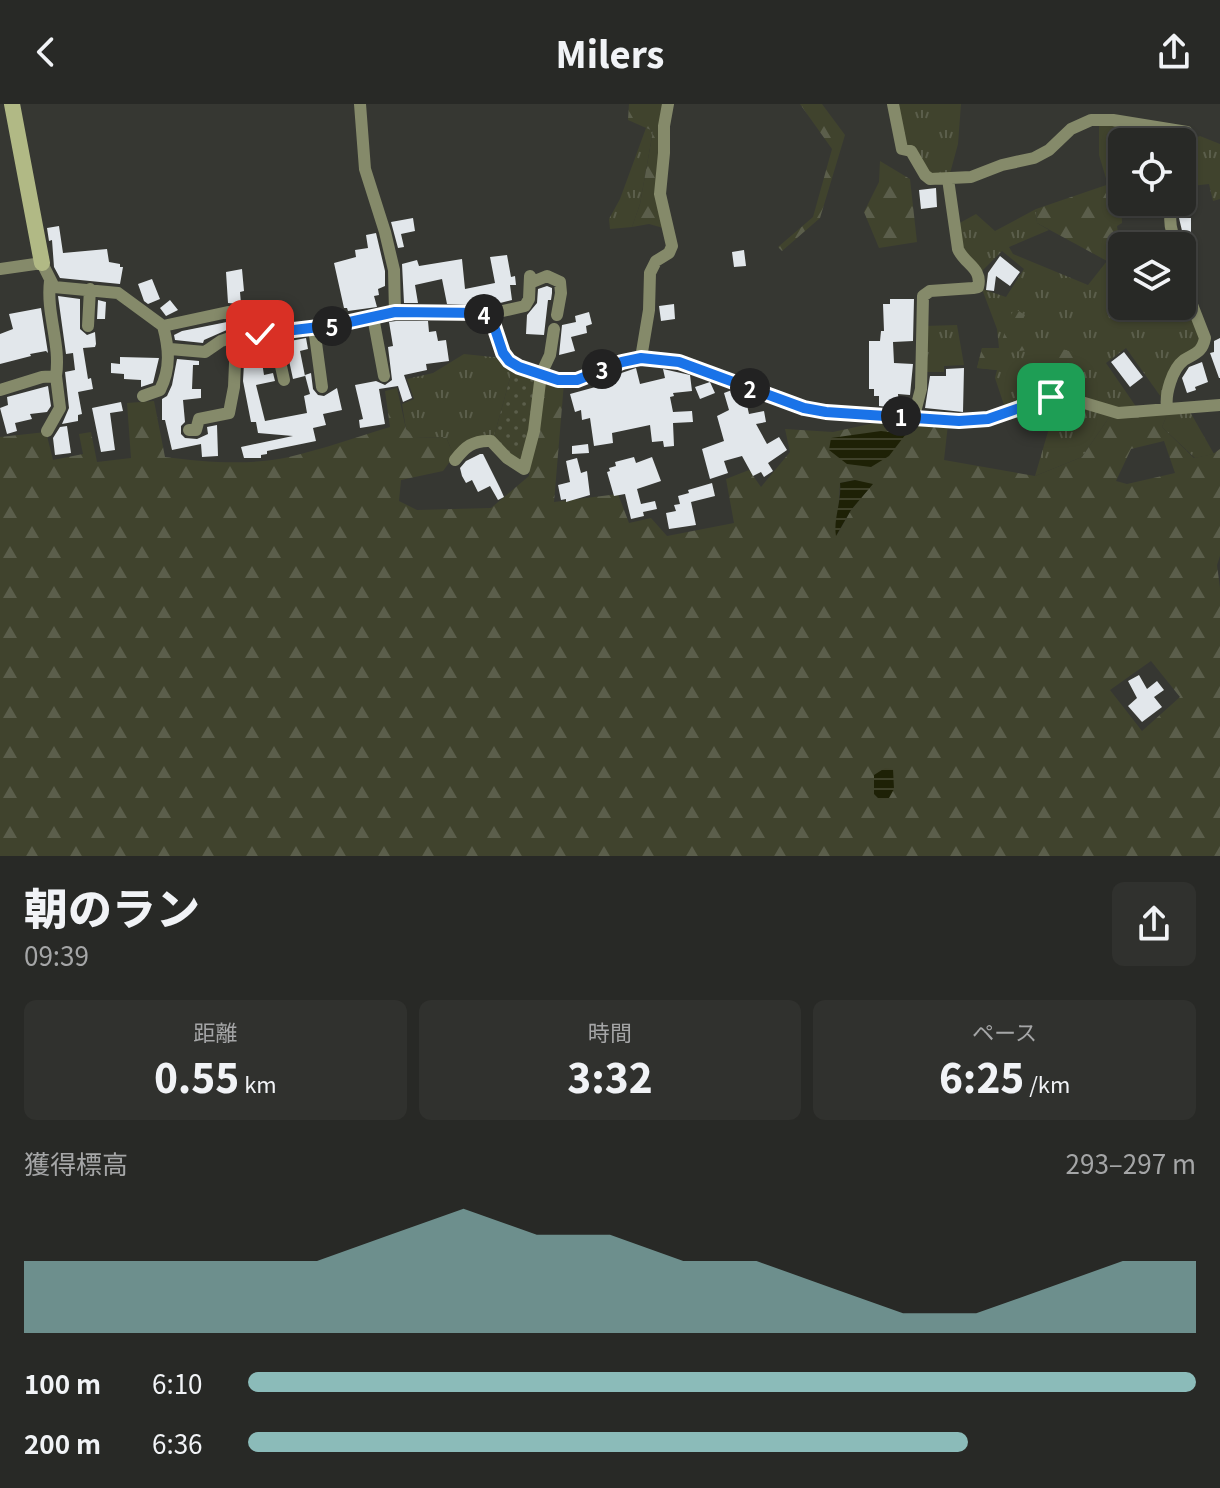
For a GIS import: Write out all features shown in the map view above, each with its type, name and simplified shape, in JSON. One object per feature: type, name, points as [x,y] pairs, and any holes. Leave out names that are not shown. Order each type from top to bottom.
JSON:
[{"type":"street","points":[[12,104],[42,263],[54,287],[118,293],[163,326],[170,349],[165,380],[160,390],[143,396]]},
{"type":"street","points":[[360,104],[365,169],[394,270],[395,312]]},
{"type":"street","points":[[641,358],[649,310],[650,273],[656,261],[669,253],[672,246],[660,194],[668,104]]},
{"type":"street","points":[[893,104],[902,149],[911,151],[928,178],[976,176],[1002,165],[1034,158],[1049,150],[1071,129],[1099,119],[1160,128]]},
{"type":"street","points":[[914,416],[923,372],[922,298],[930,291],[973,288],[980,284],[978,271],[961,257],[958,249],[948,179]]},
{"type":"street","points":[[0,269],[42,263]]},
{"type":"street","points":[[491,317],[498,312],[525,306],[529,299],[530,280],[547,276],[560,282],[557,315]]},
{"type":"street","points":[[47,431],[60,408],[56,376],[59,357],[48,294],[50,281]]},
{"type":"street","points":[[88,326],[90,289]]},
{"type":"street","points":[[163,326],[228,312],[243,330],[274,334],[395,312],[483,313],[491,317],[505,357],[513,364],[558,380],[577,380],[641,358],[679,362],[815,410],[959,421],[988,419],[1051,397],[1071,399],[1118,413],[1220,405]]},
{"type":"street","points":[[1167,408],[1167,392],[1181,362],[1198,353],[1205,342],[1196,313]]},
{"type":"street","points":[[373,317],[384,376]]},
{"type":"street","points":[[314,328],[322,387]]},
{"type":"street","points":[[455,460],[465,446],[482,440],[491,441],[507,458],[524,469],[534,431],[541,374],[550,355],[554,329]]},
{"type":"street","points":[[170,349],[205,352],[243,330]]},
{"type":"street","points":[[189,430],[196,430],[199,419],[229,413],[234,387],[236,340],[243,330]]},
{"type":"street","points":[[274,334],[284,380]]},
{"type":"street","points":[[0,390],[42,377],[56,376]]},
{"type":"green space","points":[[629,104],[667,104],[664,116],[667,229],[649,224],[632,227],[640,204],[653,131],[628,120]]},
{"type":"green space","points":[[800,104],[822,104],[845,135],[820,218],[782,251],[778,247],[813,217],[832,149]]},
{"type":"green space","points":[[898,104],[961,104],[958,144],[949,177],[934,179],[904,147]]},
{"type":"green space","points":[[1099,121],[1139,128],[1108,128],[1108,185],[1099,155]]},
{"type":"green space","points":[[646,128],[653,131],[640,204],[632,227],[610,229],[609,219],[620,199]]},
{"type":"green space","points":[[1200,136],[1220,144],[1220,199],[1213,201],[1209,184],[1196,185],[1196,138]]},
{"type":"green space","points":[[880,161],[910,179],[917,242],[879,248],[864,212],[879,182]]},
{"type":"green space","points":[[1108,184],[1108,216],[1122,216],[1122,223],[1117,226],[1118,232],[1108,232],[1107,261],[1037,223],[1036,209]]},
{"type":"green space","points":[[1036,209],[1037,223],[1049,230],[1009,247],[1013,254],[1088,285],[1108,259],[1108,320],[1193,320],[1201,338],[1161,397],[1126,348],[1106,363],[1137,408],[1031,397],[1005,408],[995,378],[997,370],[977,368],[982,348],[999,348],[997,329],[982,289],[1006,297],[1024,269],[1002,251],[981,272],[963,255],[956,225],[976,214],[995,231]]},
{"type":"green space","points":[[1014,308],[1025,315],[1019,327],[1031,340],[1086,356],[1084,365],[1026,350],[1003,354],[997,370],[977,368],[982,348],[999,348]]},
{"type":"green space","points":[[957,325],[964,365],[944,366],[944,372],[926,372],[924,326]]},
{"type":"green space","points":[[464,354],[502,358],[512,371],[493,440],[454,456],[446,437],[415,438],[406,429],[402,404],[414,399],[407,379],[433,373]]},
{"type":"green space","points":[[512,371],[537,378],[523,464],[493,440]]},
{"type":"green space","points":[[1033,376],[1055,377],[1081,389],[1079,397],[1031,397],[1025,388]]},
{"type":"green space","points":[[537,378],[564,383],[554,502],[618,494],[629,523],[651,518],[667,536],[734,523],[726,479],[749,470],[761,487],[790,452],[785,429],[833,432],[888,420],[948,424],[944,460],[1035,476],[1082,457],[1110,416],[1168,412],[1162,427],[1194,458],[1213,454],[1220,449],[1220,556],[1217,565],[1220,588],[1220,856],[0,856],[0,437],[46,432],[53,460],[83,454],[79,434],[91,432],[97,462],[131,458],[127,403],[154,401],[165,457],[259,462],[289,457],[390,427],[385,391],[397,388],[406,429],[416,438],[446,437],[454,456],[443,471],[401,480],[399,501],[417,510],[491,508],[529,476]],"holes":[[[1164,441],[1175,473],[1127,484],[1116,481],[1131,449]],[[855,480],[872,485],[851,510],[837,535],[840,483]],[[1151,661],[1180,697],[1142,731],[1110,690]]]},
{"type":"green space","points":[[1057,401],[1110,416],[1082,457],[1035,476]]},
{"type":"green space","points":[[1189,410],[1214,454],[1195,458],[1162,427],[1168,412]]},
{"type":"shaded area","points":[[881,431],[906,434],[889,456],[871,467],[847,464],[829,450],[831,438]]},
{"type":"shaded area","points":[[855,480],[873,484],[851,510],[836,536],[840,483]]},
{"type":"shaded area","points":[[885,768],[893,769],[894,789],[889,798],[880,800],[874,794],[874,775]]},
{"type":"building","points":[[936,188],[937,207],[921,209],[919,190]]},
{"type":"building","points":[[413,218],[415,231],[401,234],[404,247],[398,248],[391,222]]},
{"type":"building","points":[[1179,218],[1191,218],[1191,232],[1182,232]]},
{"type":"building","points":[[59,226],[63,253],[107,249],[109,262],[123,267],[120,284],[60,278],[54,267],[52,240],[49,241],[47,228]]},
{"type":"building","points":[[376,233],[385,271],[385,286],[378,289],[379,295],[374,296],[377,307],[348,311],[344,308],[334,263],[356,257],[355,250],[368,248],[366,235]]},
{"type":"building","points":[[744,250],[746,266],[734,267],[732,252]]},
{"type":"building","points":[[507,255],[511,277],[515,276],[516,285],[510,285],[512,300],[488,306],[447,304],[442,279],[415,285],[418,303],[404,303],[402,264],[417,260],[419,266],[462,259],[465,289],[495,283],[490,257]]},
{"type":"building","points":[[1000,256],[1020,272],[1010,286],[996,276],[994,291],[986,290],[988,273]]},
{"type":"building","points":[[242,269],[244,291],[240,292],[241,304],[228,303],[226,272]]},
{"type":"building","points":[[152,279],[160,299],[148,304],[138,284]]},
{"type":"building","points":[[552,288],[552,293],[551,300],[548,300],[544,335],[526,334],[527,315],[537,303],[538,289]]},
{"type":"building","points":[[58,296],[80,299],[80,329],[87,335],[95,332],[96,344],[95,347],[83,348],[88,379],[91,378],[93,389],[78,392],[82,414],[78,415],[78,421],[62,424],[69,408],[65,372],[75,370],[73,353],[66,354]]},
{"type":"building","points":[[890,299],[914,299],[913,341],[893,342],[894,363],[913,364],[910,395],[898,394],[899,408],[879,406],[879,396],[874,396],[874,389],[869,389],[869,341],[880,341],[881,331],[884,331],[883,304],[890,304]]},
{"type":"building","points":[[98,300],[106,302],[105,319],[97,319]]},
{"type":"building","points":[[170,300],[178,310],[166,316],[160,308]]},
{"type":"building","points":[[674,304],[675,319],[661,321],[659,306]]},
{"type":"building","points":[[41,308],[48,353],[30,354],[0,364],[0,334],[13,329],[9,314]]},
{"type":"building","points":[[589,312],[592,324],[586,326],[587,333],[571,337],[575,351],[559,355],[562,325],[576,322],[575,316]]},
{"type":"building","points":[[428,321],[429,332],[436,331],[438,341],[446,340],[449,361],[426,364],[427,370],[404,375],[412,398],[403,402],[398,386],[379,389],[385,424],[360,428],[359,420],[363,419],[355,385],[376,381],[385,385],[392,380],[388,347],[393,346],[389,322]]},
{"type":"building","points":[[227,322],[229,329],[203,343],[175,340],[174,335],[182,331]]},
{"type":"building","points":[[306,338],[308,349],[300,351],[305,376],[293,379],[285,342]]},
{"type":"building","points":[[1220,338],[1219,378],[1210,353],[1214,352],[1214,341]]},
{"type":"building","points":[[266,344],[267,355],[261,356],[264,375],[273,373],[275,381],[256,385],[265,421],[307,413],[304,396],[310,394],[305,375],[311,373],[313,389],[318,395],[324,396],[337,388],[342,410],[323,414],[326,425],[313,428],[316,441],[267,451],[261,458],[244,458],[241,447],[293,436],[258,433],[256,422],[251,422],[243,381],[245,346]]},
{"type":"building","points":[[1124,352],[1143,377],[1130,387],[1111,362]]},
{"type":"building","points":[[120,357],[159,358],[153,383],[141,387],[141,380],[124,379],[124,374],[111,373],[111,363],[120,364]]},
{"type":"building","points":[[177,359],[199,361],[199,365],[193,365],[192,389],[201,389],[201,398],[183,400],[185,422],[181,426],[181,434],[185,438],[197,439],[208,434],[207,427],[217,425],[218,456],[202,457],[201,444],[172,450],[165,420],[162,420],[162,399],[172,385]]},
{"type":"building","points":[[1202,362],[1208,382],[1187,393],[1182,378],[1189,367]]},
{"type":"building","points":[[636,368],[640,384],[665,378],[663,369],[690,375],[692,391],[673,393],[674,396],[670,397],[673,412],[692,411],[693,422],[673,423],[674,446],[664,447],[663,441],[652,442],[650,425],[612,433],[613,443],[594,446],[590,418],[582,420],[581,410],[575,412],[570,394],[599,386],[598,381]]},
{"type":"building","points":[[964,368],[963,412],[925,408],[930,376],[946,376],[946,369]]},
{"type":"building","points":[[710,382],[715,393],[700,399],[695,387]]},
{"type":"building","points":[[48,386],[51,406],[47,412],[30,414],[32,419],[15,423],[17,431],[7,434],[0,408],[8,405],[7,397]]},
{"type":"building","points":[[732,390],[739,402],[746,401],[749,414],[764,411],[766,422],[756,424],[767,444],[779,437],[787,450],[768,463],[773,471],[764,477],[761,472],[753,476],[742,456],[724,461],[728,473],[710,479],[702,449],[724,441],[717,416],[729,410],[724,393]]},
{"type":"building","points":[[121,402],[123,411],[110,413],[115,450],[101,452],[92,408]]},
{"type":"building","points":[[67,426],[71,453],[55,455],[53,438],[60,427]]},
{"type":"building","points":[[588,444],[589,453],[572,454],[572,446]]},
{"type":"building","points":[[483,454],[504,497],[498,500],[490,486],[478,492],[472,480],[466,483],[462,476],[460,468]]},
{"type":"building","points":[[634,457],[636,463],[652,457],[661,481],[637,489],[641,504],[655,501],[657,509],[631,519],[625,494],[614,496],[607,472],[616,466],[615,462]]},
{"type":"building","points":[[577,458],[581,473],[587,471],[590,495],[566,502],[566,499],[561,500],[558,485],[570,482],[566,461]]},
{"type":"building","points":[[712,483],[715,496],[691,502],[696,525],[669,529],[666,513],[676,511],[674,505],[680,504],[678,496]]},
{"type":"building","points":[[1139,675],[1147,689],[1157,681],[1164,690],[1154,697],[1162,707],[1142,722],[1128,706],[1137,698],[1128,681]]},
{"type":"route","points":[[260,334],[336,325],[395,312],[483,313],[491,317],[503,353],[509,361],[558,380],[577,380],[641,358],[679,362],[804,408],[959,421],[988,419],[1051,397]]}]
